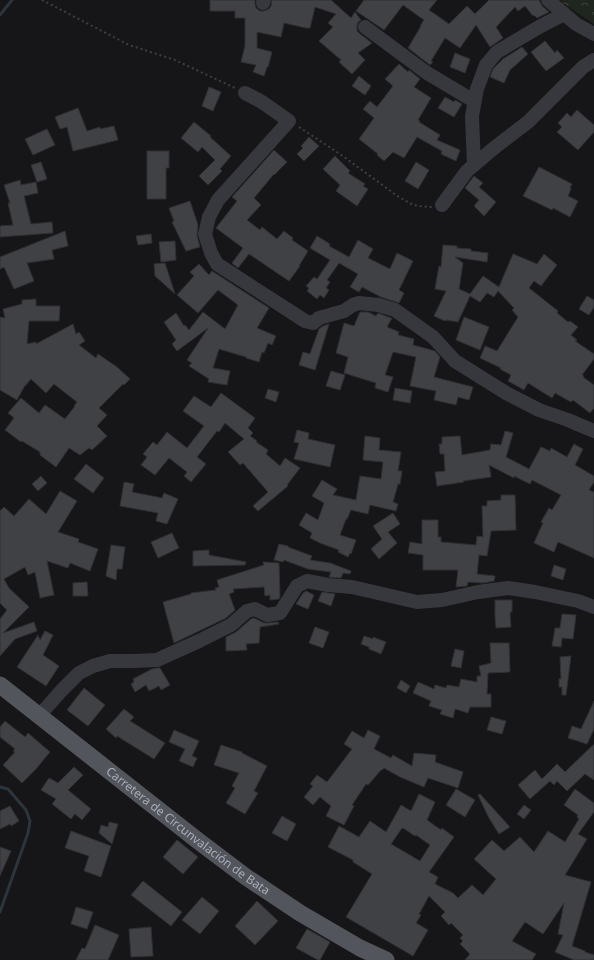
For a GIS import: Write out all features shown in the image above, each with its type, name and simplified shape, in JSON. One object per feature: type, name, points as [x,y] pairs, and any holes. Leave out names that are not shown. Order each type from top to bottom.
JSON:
[{"type":"main road","name":"Carretera de Circunvalación de Bata","points":[[0,685],[246,877],[300,914],[360,948],[386,960]]},
{"type":"street","points":[[548,0],[576,24],[594,34]]},
{"type":"street","points":[[474,165],[472,116],[477,89],[486,65],[497,52],[564,14]]},
{"type":"street","points":[[365,27],[427,73],[474,101]]},
{"type":"street","points":[[442,205],[467,171],[528,122],[584,67],[594,60]]},
{"type":"street","points":[[245,93],[262,102],[289,121],[218,200],[209,217],[205,234],[211,253],[217,264],[305,321],[313,323],[319,318],[344,311],[359,303],[379,305],[395,310],[433,337],[455,361],[506,393],[539,410],[594,431]]},
{"type":"street","points":[[39,716],[79,673],[93,666],[110,661],[157,660],[199,641],[231,624],[247,611],[255,609],[267,615],[280,613],[296,586],[306,581],[352,587],[417,602],[442,600],[478,592],[508,588],[578,601],[594,607]]},
{"type":"path","points":[[42,0],[129,45],[175,60],[245,93]]},
{"type":"path","points":[[289,121],[340,154],[396,195],[413,205],[428,207],[442,205]]},
{"type":"green space","points":[[561,0],[594,0],[594,24],[563,3]]},
{"type":"building","points":[[210,0],[255,0],[256,8],[260,11],[264,11],[269,9],[272,0],[331,0],[351,18],[355,12],[361,20],[358,22],[357,31],[372,43],[358,53],[365,60],[352,74],[339,62],[341,60],[319,41],[333,27],[328,23],[336,14],[315,7],[310,28],[284,23],[281,37],[257,32],[257,48],[272,52],[264,76],[253,72],[256,65],[241,62],[245,46],[245,18],[235,18],[235,11],[210,11]]},
{"type":"building","points":[[364,0],[437,0],[429,10],[449,24],[467,6],[475,14],[489,0],[539,0],[542,6],[549,12],[537,18],[534,15],[533,16],[525,6],[518,11],[515,7],[496,27],[503,38],[490,47],[476,25],[460,48],[445,38],[430,65],[408,48],[424,20],[403,5],[384,30],[356,11]]},
{"type":"building","points":[[545,41],[555,53],[557,50],[564,58],[546,71],[531,52]]},
{"type":"building","points":[[522,47],[528,54],[510,70],[504,83],[490,77],[493,69],[503,59]]},
{"type":"building","points":[[455,53],[470,59],[465,73],[450,67]]},
{"type":"building","points":[[399,64],[408,72],[409,70],[420,79],[414,87],[431,98],[418,120],[420,121],[419,122],[440,135],[437,140],[460,150],[456,161],[441,154],[442,151],[417,137],[404,158],[393,152],[384,161],[377,155],[378,154],[359,139],[374,118],[363,109],[370,101],[377,107],[393,86],[385,79]]},
{"type":"building","points":[[359,76],[371,86],[365,95],[352,86]]},
{"type":"building","points":[[209,87],[221,92],[213,111],[202,106]]},
{"type":"building","points":[[445,97],[462,104],[454,117],[438,108]]},
{"type":"building","points":[[78,108],[87,131],[100,127],[100,129],[114,126],[118,140],[73,151],[67,127],[60,129],[55,117]]},
{"type":"building","points":[[577,110],[594,125],[594,132],[578,150],[557,132],[562,127],[558,123],[567,113],[571,117]]},
{"type":"building","points":[[194,122],[231,156],[220,169],[222,171],[208,185],[199,176],[215,160],[202,147],[198,152],[181,138]]},
{"type":"building","points":[[47,129],[55,145],[33,155],[25,139]]},
{"type":"building","points":[[309,137],[319,146],[304,161],[297,154],[303,148],[301,146]]},
{"type":"building","points":[[274,150],[287,162],[274,174],[254,198],[261,205],[247,220],[260,230],[262,227],[277,239],[284,231],[293,238],[292,240],[308,251],[300,266],[289,281],[249,254],[238,268],[232,263],[243,248],[216,228],[237,201],[232,197]]},
{"type":"building","points":[[147,151],[169,151],[169,168],[166,168],[166,199],[147,199]]},
{"type":"building","points":[[335,156],[350,171],[348,173],[365,184],[363,186],[368,189],[357,206],[336,191],[340,185],[323,169]]},
{"type":"building","points":[[41,162],[47,179],[37,182],[31,165]]},
{"type":"building","points":[[416,162],[429,170],[418,189],[405,181]]},
{"type":"building","points":[[539,167],[572,184],[568,196],[578,201],[570,217],[553,208],[552,210],[523,196]]},
{"type":"building","points":[[474,176],[483,183],[479,187],[496,202],[484,216],[474,206],[479,200],[465,188]]},
{"type":"building","points":[[20,180],[21,185],[36,182],[38,193],[24,196],[31,224],[52,222],[53,233],[0,237],[0,226],[13,225],[8,203],[10,203],[4,185]]},
{"type":"building","points":[[190,201],[198,225],[197,236],[200,247],[186,251],[172,222],[174,221],[169,208]]},
{"type":"building","points":[[65,231],[68,246],[52,250],[54,259],[27,263],[34,281],[14,289],[4,267],[0,269],[0,257]]},
{"type":"building","points":[[151,234],[152,243],[138,245],[136,236]]},
{"type":"building","points":[[317,236],[330,244],[329,246],[349,257],[358,240],[373,249],[368,258],[390,269],[397,253],[413,261],[399,290],[404,293],[399,303],[381,297],[362,287],[359,292],[350,287],[358,274],[339,263],[327,280],[330,282],[326,288],[329,290],[324,298],[320,295],[317,299],[307,291],[309,288],[306,286],[314,277],[317,279],[330,260],[310,248]]},
{"type":"building","points":[[175,241],[176,260],[161,262],[159,242]]},
{"type":"building","points":[[443,245],[457,246],[457,248],[471,249],[471,251],[488,253],[487,262],[455,257],[463,263],[459,289],[470,294],[483,276],[499,287],[513,254],[537,264],[544,254],[557,265],[541,286],[534,281],[529,288],[558,311],[557,313],[568,322],[570,321],[578,327],[571,335],[577,340],[575,341],[594,354],[594,359],[582,375],[594,385],[594,408],[590,413],[573,400],[571,402],[555,393],[552,398],[528,383],[524,390],[508,381],[511,375],[500,369],[501,368],[480,358],[485,346],[497,351],[518,317],[512,310],[514,308],[498,291],[494,297],[487,293],[480,302],[470,296],[458,322],[445,321],[434,316],[446,291],[435,289],[439,266],[441,267]]},
{"type":"building","points":[[165,263],[175,294],[155,276],[154,264]]},
{"type":"building","points":[[199,264],[209,275],[212,271],[269,308],[257,328],[276,336],[272,345],[268,343],[264,353],[262,352],[259,362],[219,349],[213,368],[230,371],[227,385],[208,382],[209,379],[189,366],[192,363],[187,360],[208,328],[177,351],[172,344],[176,340],[164,322],[176,313],[184,326],[185,325],[189,330],[203,312],[225,329],[238,305],[218,290],[198,313],[177,295],[194,276],[190,272]]},
{"type":"building","points":[[587,296],[594,300],[594,307],[589,315],[579,309]]},
{"type":"building","points":[[36,299],[36,306],[60,306],[59,321],[29,321],[27,344],[36,342],[36,344],[73,324],[76,334],[79,332],[85,341],[79,345],[96,358],[98,354],[117,367],[130,379],[99,408],[107,415],[97,426],[107,436],[92,450],[89,448],[80,455],[69,448],[56,467],[40,455],[40,452],[22,441],[21,442],[5,430],[14,418],[8,413],[21,398],[39,413],[45,405],[65,419],[77,402],[54,384],[46,393],[31,379],[24,387],[17,400],[0,390],[0,317],[5,318],[3,309],[22,304],[22,300]]},
{"type":"building","points":[[360,312],[368,312],[376,316],[378,313],[392,318],[387,327],[399,332],[398,335],[414,339],[413,345],[435,351],[440,357],[434,377],[473,387],[469,400],[458,397],[456,405],[434,400],[436,391],[410,386],[416,357],[393,352],[385,375],[393,377],[388,392],[375,388],[376,383],[344,373],[348,357],[336,353],[344,323],[354,326]]},
{"type":"building","points":[[464,317],[489,327],[480,350],[456,340]]},
{"type":"building","points":[[329,324],[315,370],[299,365],[303,352],[310,354],[319,329]]},
{"type":"building","points":[[331,371],[345,375],[340,390],[326,386]]},
{"type":"building","points":[[395,388],[412,391],[410,403],[393,400]]},
{"type":"building","points":[[268,389],[279,392],[276,402],[265,398]]},
{"type":"building","points":[[221,393],[255,418],[248,428],[253,433],[250,436],[268,450],[266,454],[280,466],[285,458],[300,468],[287,485],[288,486],[258,511],[253,506],[268,492],[243,463],[240,465],[228,452],[244,439],[225,423],[197,457],[206,464],[191,482],[184,476],[187,472],[169,458],[155,475],[141,465],[147,457],[143,454],[153,442],[157,445],[167,432],[187,448],[204,426],[183,411],[194,396],[211,407]]},
{"type":"building","points":[[297,430],[309,433],[308,439],[335,445],[330,467],[294,459],[299,443],[294,442]]},
{"type":"building","points":[[505,431],[513,433],[506,457],[529,469],[541,447],[550,451],[551,448],[567,457],[574,444],[583,449],[575,465],[594,476],[594,482],[589,490],[594,492],[594,558],[558,542],[554,552],[534,543],[543,523],[541,522],[549,508],[552,510],[561,495],[532,480],[530,484],[514,476],[514,478],[489,465],[491,477],[437,486],[435,472],[445,471],[444,454],[440,454],[439,444],[442,444],[442,437],[460,436],[462,455],[490,450],[491,444],[501,445]]},
{"type":"building","points":[[365,436],[380,438],[379,450],[401,452],[398,471],[402,471],[400,484],[398,484],[393,502],[398,504],[396,511],[370,505],[368,514],[351,510],[340,535],[356,540],[351,554],[350,553],[348,557],[338,552],[339,550],[310,538],[312,533],[299,525],[306,513],[318,520],[324,503],[312,496],[322,480],[337,489],[333,495],[356,500],[360,476],[381,479],[383,462],[363,460]]},
{"type":"building","points":[[86,464],[104,478],[93,493],[74,479]]},
{"type":"building","points":[[41,476],[47,483],[38,491],[32,484]]},
{"type":"building","points":[[124,482],[134,484],[132,492],[162,498],[164,493],[178,499],[167,524],[156,521],[158,513],[120,506]]},
{"type":"building","points":[[60,491],[77,501],[58,532],[79,539],[78,542],[98,549],[90,571],[70,563],[68,568],[47,561],[54,595],[40,598],[35,572],[28,575],[25,567],[4,579],[9,588],[29,607],[3,633],[34,622],[37,631],[15,639],[0,656],[0,619],[7,610],[0,603],[0,511],[4,507],[14,516],[29,499],[46,514]]},
{"type":"building","points":[[501,495],[515,495],[516,530],[491,531],[487,556],[479,555],[477,574],[495,576],[494,581],[483,583],[468,582],[467,586],[456,587],[458,570],[423,570],[423,555],[408,553],[410,542],[422,544],[422,520],[438,520],[438,537],[441,537],[441,542],[476,545],[477,536],[483,537],[482,506],[487,506],[487,501],[501,500]]},
{"type":"building","points":[[393,513],[400,524],[388,532],[397,543],[379,559],[371,549],[382,539],[373,526]]},
{"type":"building","points":[[172,533],[179,548],[158,558],[151,542]]},
{"type":"building","points":[[279,544],[312,556],[310,560],[330,563],[351,571],[350,574],[343,573],[341,578],[329,577],[331,572],[308,569],[284,560],[283,562],[274,560]]},
{"type":"building","points":[[111,545],[125,547],[122,569],[117,569],[116,580],[106,576]]},
{"type":"building","points":[[209,550],[209,555],[246,562],[245,565],[193,566],[193,551]]},
{"type":"building","points":[[263,562],[279,563],[279,599],[270,600],[270,595],[265,596],[264,587],[233,589],[234,592],[229,594],[235,610],[226,618],[174,643],[163,602],[191,593],[216,590],[215,588],[219,587],[217,580],[264,565]]},
{"type":"building","points":[[554,565],[566,569],[563,580],[551,576]]},
{"type":"building","points":[[87,582],[88,596],[73,596],[73,583]]},
{"type":"building","points":[[306,591],[314,595],[308,609],[296,604]]},
{"type":"building","points":[[322,592],[335,594],[331,606],[318,601]]},
{"type":"building","points":[[495,600],[512,600],[512,612],[510,612],[511,627],[496,628]]},
{"type":"building","points":[[562,614],[576,615],[573,639],[562,638],[561,647],[552,646],[555,628],[560,628]]},
{"type":"building","points":[[254,618],[264,623],[278,622],[279,624],[260,627],[259,643],[246,644],[247,650],[226,651],[226,637],[236,632]]},
{"type":"building","points":[[315,627],[329,632],[323,648],[309,643]]},
{"type":"building","points":[[45,631],[53,635],[43,655],[59,666],[46,686],[17,667],[38,635],[40,640]]},
{"type":"building","points":[[364,636],[373,639],[373,637],[386,642],[381,654],[361,644]]},
{"type":"building","points":[[490,643],[509,643],[510,672],[488,673],[487,694],[491,694],[491,707],[470,707],[468,713],[455,709],[453,718],[440,714],[442,710],[429,706],[431,701],[413,693],[418,682],[434,689],[435,685],[446,688],[447,685],[459,687],[461,679],[477,682],[477,676],[481,676],[479,666],[491,663]]},
{"type":"building","points":[[455,649],[464,651],[461,668],[451,666]]},
{"type":"building","points":[[571,656],[566,695],[562,695],[562,687],[559,687],[559,679],[561,679],[560,657]]},
{"type":"building","points":[[160,668],[170,685],[161,690],[159,686],[149,691],[146,685],[135,692],[131,684],[134,682],[133,679]]},
{"type":"building","points":[[401,680],[410,686],[406,693],[397,688]]},
{"type":"building","points":[[84,688],[105,705],[88,726],[67,710]]},
{"type":"building","points":[[594,701],[594,729],[587,744],[568,738],[572,726],[581,729]]},
{"type":"building","points":[[124,709],[134,717],[130,721],[165,743],[154,759],[117,736],[116,738],[106,729]]},
{"type":"building","points":[[491,717],[506,721],[502,734],[487,730]]},
{"type":"building","points":[[5,721],[25,737],[28,733],[50,752],[22,783],[3,765],[15,752],[13,751],[15,749],[0,737],[0,727]]},
{"type":"building","points":[[174,730],[199,741],[192,756],[197,758],[193,767],[179,761],[185,749],[169,742]]},
{"type":"building","points":[[368,730],[380,736],[374,749],[391,758],[393,755],[412,766],[414,753],[436,755],[435,762],[463,772],[458,788],[428,778],[424,787],[400,777],[384,768],[368,785],[366,784],[352,805],[354,806],[344,825],[326,816],[331,806],[320,797],[313,805],[304,797],[313,786],[310,784],[317,775],[327,782],[352,749],[344,744],[352,731],[364,738]]},
{"type":"building","points":[[594,744],[594,780],[585,774],[567,791],[557,781],[554,785],[550,781],[530,799],[518,785],[535,770],[542,779],[557,764],[565,772]]},
{"type":"building","points":[[221,745],[242,752],[267,766],[254,791],[258,793],[245,814],[226,803],[235,788],[232,786],[239,773],[214,765]]},
{"type":"building","points":[[74,767],[83,775],[68,790],[91,809],[82,820],[75,814],[71,819],[52,804],[56,799],[41,790],[49,778],[58,783]]},
{"type":"building","points":[[456,789],[475,800],[465,817],[446,805]]},
{"type":"building","points":[[575,789],[594,803],[594,812],[578,834],[587,839],[565,875],[591,882],[572,946],[594,955],[594,960],[574,960],[555,952],[563,935],[558,934],[564,903],[543,934],[525,922],[512,941],[536,954],[532,960],[465,960],[470,954],[460,944],[463,941],[460,938],[463,935],[451,923],[449,925],[441,916],[445,912],[429,896],[419,914],[421,915],[416,923],[428,930],[413,956],[346,917],[372,874],[353,862],[353,860],[328,847],[339,826],[359,837],[370,821],[386,832],[401,805],[411,811],[419,794],[435,802],[427,820],[441,830],[442,828],[454,837],[429,872],[438,877],[435,884],[453,893],[458,898],[472,885],[483,895],[496,879],[474,859],[492,840],[504,851],[520,837],[534,852],[548,831],[565,842],[579,819],[577,817],[578,815],[564,805]],"holes":[[[402,828],[415,836],[416,835],[430,845],[420,861],[391,844]]]},
{"type":"building","points":[[480,794],[510,827],[499,834],[489,818],[478,795]]},
{"type":"building","points":[[524,805],[531,810],[524,819],[517,814]]},
{"type":"building","points":[[10,806],[19,821],[11,826],[10,824],[0,829],[0,811]]},
{"type":"building","points":[[282,816],[296,824],[287,841],[272,833]]},
{"type":"building","points":[[109,822],[118,824],[112,844],[99,833],[101,825],[108,827]]},
{"type":"building","points":[[71,831],[111,846],[101,877],[84,871],[89,856],[65,848]]},
{"type":"building","points":[[177,840],[198,857],[183,874],[163,857]]},
{"type":"building","points":[[0,847],[11,851],[0,876]]},
{"type":"building","points":[[143,881],[182,912],[171,926],[131,895]]},
{"type":"building","points":[[202,897],[219,911],[200,934],[182,920]]},
{"type":"building","points":[[257,901],[278,921],[255,945],[235,926]]},
{"type":"building","points":[[76,907],[93,912],[87,929],[71,924]]},
{"type":"building","points":[[95,925],[119,935],[108,960],[76,960],[82,948],[85,949]]},
{"type":"building","points":[[151,927],[153,956],[131,957],[129,929]]},
{"type":"building","points":[[307,929],[330,942],[320,960],[296,948]]},
{"type":"waterway","points":[[0,15],[12,0]]},
{"type":"waterway","points":[[0,787],[8,789],[26,810],[30,821],[28,833],[0,912]]}]
